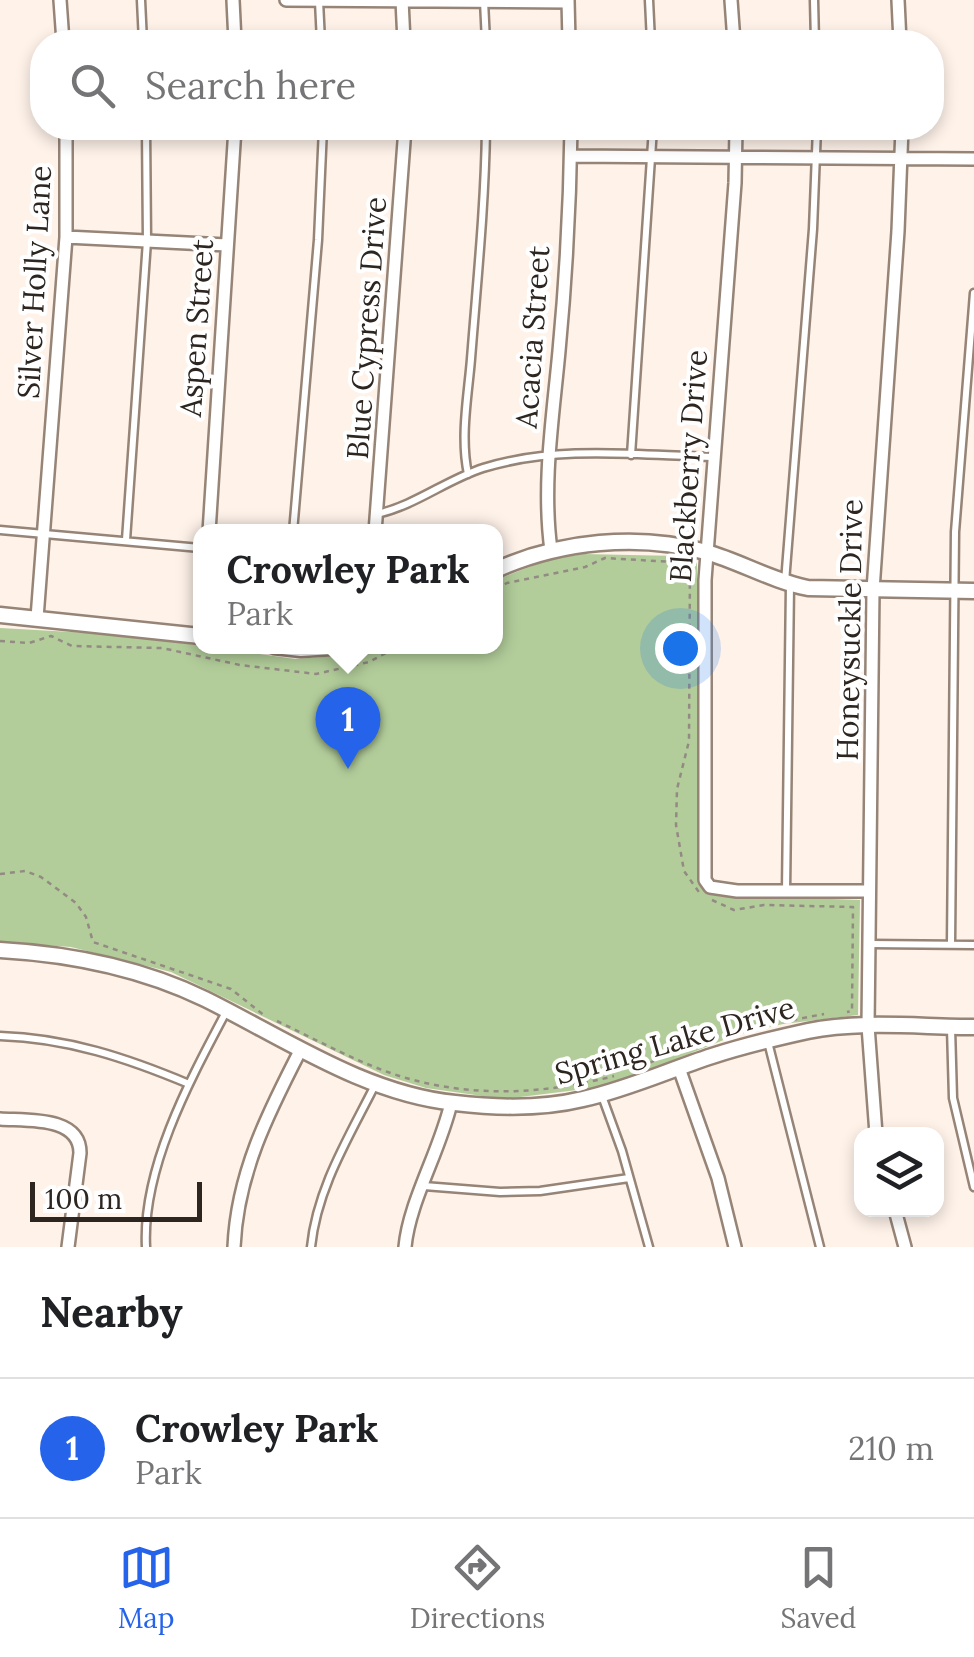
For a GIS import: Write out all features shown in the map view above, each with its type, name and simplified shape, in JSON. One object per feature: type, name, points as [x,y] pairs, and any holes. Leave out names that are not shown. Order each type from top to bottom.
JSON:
[{"type":"street","points":[[60,0],[62,30]]},
{"type":"street","points":[[233,0],[234,30]]},
{"type":"street","points":[[286,0],[568,1],[569,30]]},
{"type":"street","points":[[402,0],[403,30]]},
{"type":"street","points":[[732,0],[733,30]]},
{"type":"street","points":[[898,0],[899,30]]},
{"type":"street","name":"Silver Holly Lane","points":[[37,618],[66,237],[66,140]]},
{"type":"street","name":"Aspen Street","points":[[210,524],[234,140]]},
{"type":"street","name":"Blue Cypress Drive","points":[[376,524],[404,140]]},
{"type":"street","name":"Acacia Street","points":[[551,550],[546,518],[549,453],[571,140]]},
{"type":"street","name":"Blackberry Drive","points":[[736,140],[706,552],[705,880],[718,890],[869,891]]},
{"type":"street","name":"Honeysuckle Drive","points":[[875,1127],[868,1026],[873,590],[902,140]]},
{"type":"street","points":[[571,156],[974,159]]},
{"type":"street","points":[[66,237],[227,245]]},
{"type":"street","points":[[503,567],[551,550],[646,543],[706,552],[788,584],[833,590],[974,591]]},
{"type":"street","points":[[0,616],[193,635]]},
{"type":"street","name":"Spring Lake Drive","points":[[0,950],[86,959],[148,976],[376,1084],[451,1103],[528,1107],[601,1094],[812,1030],[974,1027]]},
{"type":"street","points":[[234,1247],[238,1194],[249,1158],[301,1049]]},
{"type":"street","points":[[679,1068],[718,1178],[735,1247]]},
{"type":"street","points":[[405,1247],[413,1211],[444,1134],[451,1103]]},
{"type":"street","points":[[0,1121],[62,1126],[73,1131],[80,1154],[68,1247]]},
{"type":"street","points":[[897,1217],[905,1247]]},
{"type":"lane","points":[[140,0],[142,30]]},
{"type":"lane","points":[[319,0],[320,30]]},
{"type":"lane","points":[[648,0],[649,30]]},
{"type":"lane","points":[[814,0],[815,30]]},
{"type":"lane","points":[[484,1],[485,30]]},
{"type":"lane","points":[[126,540],[147,241],[146,140]]},
{"type":"lane","points":[[294,524],[318,240],[322,140]]},
{"type":"lane","points":[[468,474],[466,421],[482,243],[486,140]]},
{"type":"lane","points":[[631,455],[653,140]]},
{"type":"lane","points":[[786,892],[788,584],[817,140]]},
{"type":"lane","points":[[951,944],[955,532],[974,293]]},
{"type":"lane","points":[[377,514],[402,508],[468,474],[549,453],[714,457]]},
{"type":"lane","points":[[0,530],[193,547]]},
{"type":"lane","points":[[869,944],[974,944]]},
{"type":"lane","points":[[146,1247],[152,1186],[189,1084],[226,1010]]},
{"type":"lane","points":[[951,1027],[953,1098],[974,1187]]},
{"type":"lane","points":[[0,1036],[102,1050],[189,1084]]},
{"type":"lane","points":[[768,1041],[820,1247]]},
{"type":"lane","points":[[311,1247],[314,1218],[329,1176],[376,1084]]},
{"type":"lane","points":[[601,1094],[649,1247]]},
{"type":"lane","points":[[424,1186],[513,1192],[629,1178]]},
{"type":"path","points":[[503,585],[584,568],[606,558],[690,563],[689,741],[677,789],[676,826],[684,871],[698,894],[734,910],[764,905],[853,907],[852,1011],[844,1013]]},
{"type":"path","points":[[0,641],[29,642],[50,636],[72,646],[162,648],[240,665],[316,674],[369,662],[382,654]]},
{"type":"path","points":[[0,874],[25,871],[41,877],[76,903],[86,917],[94,942],[105,948],[231,990],[265,1016],[340,1050],[404,1077],[445,1086],[483,1092],[541,1091],[583,1084],[620,1075],[730,1032],[801,1016],[829,1014]]},
{"type":"green space","points":[[583,554],[678,556],[697,563],[697,878],[721,895],[860,900],[858,1015],[783,1024],[736,1035],[609,1086],[504,1099],[426,1088],[384,1075],[171,972],[71,947],[0,942],[0,628],[125,635],[193,645],[193,654],[260,654],[295,659],[354,654],[503,654],[503,577],[547,560]]},
{"type":"place","name":"Crowley Park","points":[[348,769]]}]
